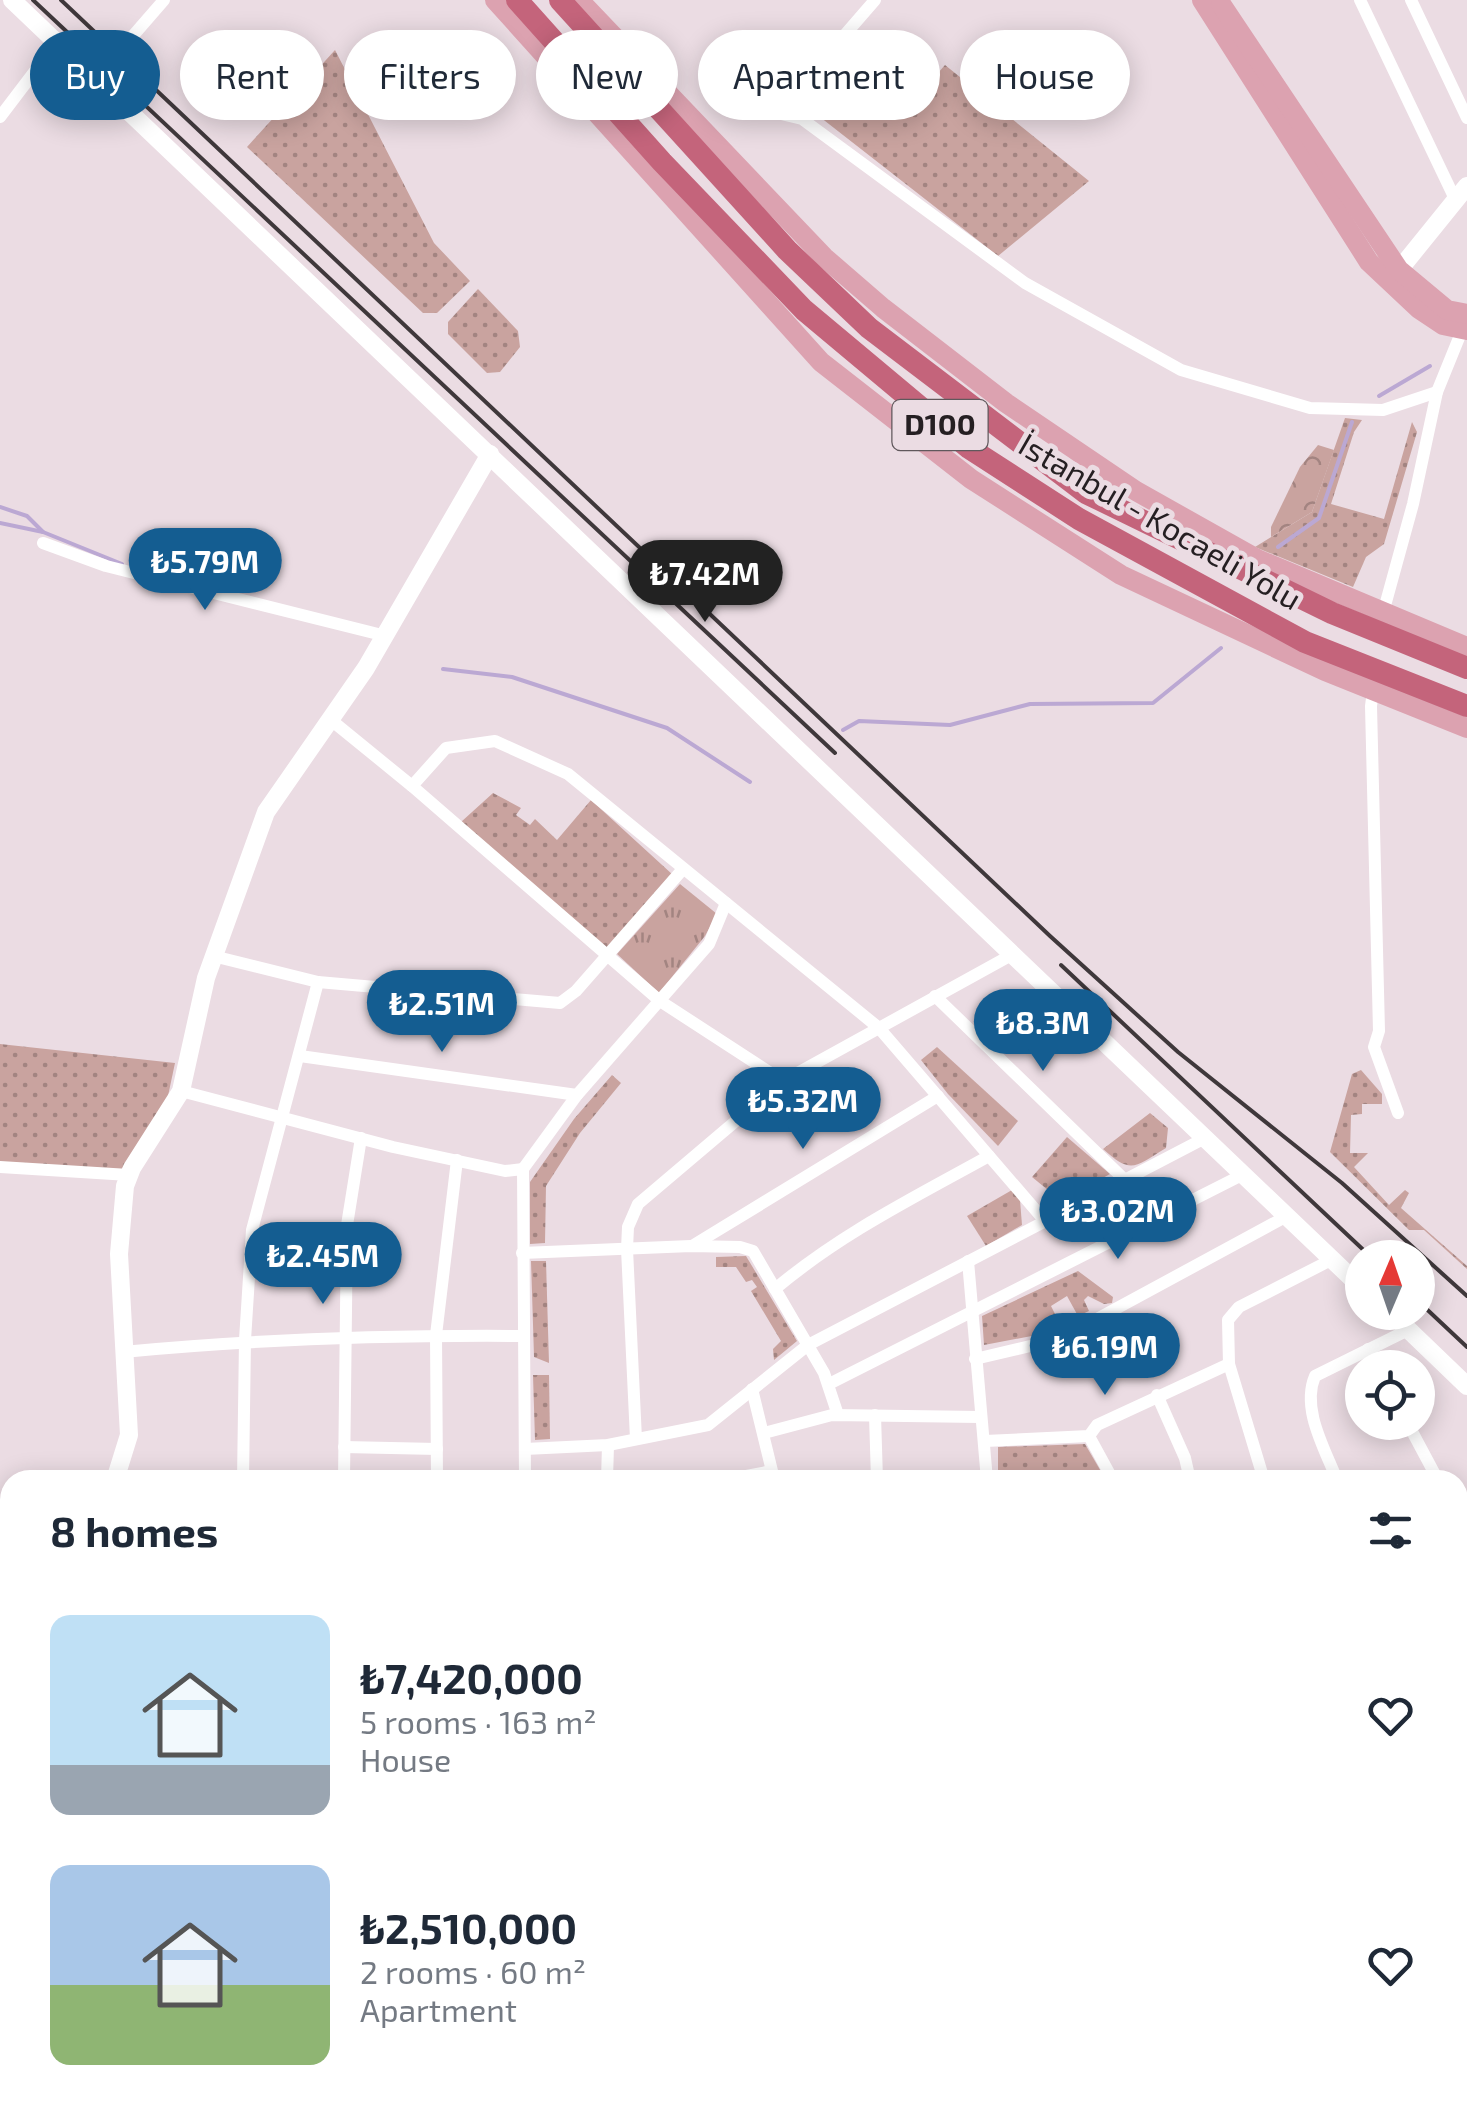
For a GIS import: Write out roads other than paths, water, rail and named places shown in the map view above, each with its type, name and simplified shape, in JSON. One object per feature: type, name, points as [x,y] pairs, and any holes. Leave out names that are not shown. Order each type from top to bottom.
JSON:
[{"type":"highway","name":"İstanbul - Kocaeli Yolu","points":[[517,0],[662,162],[804,310],[968,448],[1079,520],[1305,642],[1467,706]]},
{"type":"highway","name":"D100","points":[[560,0],[788,250],[855,315],[1086,493],[1332,613],[1467,668]]},
{"type":"main road","points":[[12,0],[44,30]]},
{"type":"main road","points":[[495,0],[820,362],[972,479],[1121,575],[1374,691],[1467,728]]},
{"type":"main road","points":[[579,0],[824,257],[882,308],[1006,403],[1136,491],[1257,559],[1467,647]]},
{"type":"main road","points":[[1214,2],[1399,270],[1466,323]]},
{"type":"main road","points":[[1214,2],[1369,262],[1419,309],[1444,325],[1466,323]]},
{"type":"main road","points":[[139,120],[1345,1272]]},
{"type":"main road","points":[[1399,270],[1461,193]]},
{"type":"main road","points":[[118,1470],[128,1435],[118,1254],[129,1175],[180,1091],[189,1040],[213,956],[266,812],[366,668],[490,454]]},
{"type":"main road","points":[[1408,1330],[1467,1386]]},
{"type":"street","points":[[138,30],[164,0]]},
{"type":"street","points":[[875,0],[777,113],[802,120],[1025,284],[1180,370],[1310,408],[1383,410],[1437,392]]},
{"type":"street","points":[[1360,0],[1461,193]]},
{"type":"street","points":[[1410,0],[1467,118]]},
{"type":"street","points":[[0,117],[30,78]]},
{"type":"street","points":[[1383,613],[1413,504],[1437,392],[1466,323]]},
{"type":"street","points":[[43,544],[106,566],[382,635]]},
{"type":"street","points":[[1374,691],[1371,706],[1379,1031],[1374,1046],[1398,1112]]},
{"type":"street","points":[[331,720],[660,1001],[783,1081]]},
{"type":"street","points":[[412,786],[446,748],[495,741],[568,774],[880,1028],[1045,1221]]},
{"type":"street","points":[[213,956],[318,982],[560,1003],[576,991],[684,869]]},
{"type":"street","points":[[525,1470],[523,1169],[577,1094],[709,944],[726,904]]},
{"type":"street","points":[[636,1439],[627,1249],[628,1227],[638,1204],[783,1081],[1015,953]]},
{"type":"street","points":[[243,1470],[252,1230],[318,982]]},
{"type":"street","points":[[934,996],[1125,1180]]},
{"type":"street","points":[[300,1056],[577,1094]]},
{"type":"street","points":[[180,1091],[360,1138],[505,1170],[523,1169]]},
{"type":"street","points":[[691,1246],[938,1096]]},
{"type":"street","points":[[525,1449],[608,1445],[708,1425],[808,1345],[1207,1137]]},
{"type":"street","points":[[344,1470],[346,1225],[360,1138]]},
{"type":"street","points":[[775,1289],[814,1256],[989,1156]]},
{"type":"street","points":[[437,1470],[436,1335],[457,1160]]},
{"type":"street","points":[[0,1167],[129,1175]]},
{"type":"street","points":[[829,1384],[1244,1174]]},
{"type":"street","points":[[975,1359],[1060,1340],[1287,1216]]},
{"type":"street","points":[[522,1253],[691,1246],[754,1251],[829,1384],[838,1415]]},
{"type":"street","points":[[1261,1470],[1228,1364],[1228,1320],[1240,1307],[1332,1260]]},
{"type":"street","points":[[968,1261],[986,1470]]},
{"type":"street","points":[[1368,1350],[1408,1330]]},
{"type":"street","points":[[123,1352],[245,1340],[344,1336],[523,1336]]},
{"type":"street","points":[[1332,1470],[1310,1408],[1310,1388],[1315,1376],[1345,1361]]},
{"type":"street","points":[[1090,1436],[1097,1426],[1228,1364]]},
{"type":"street","points":[[752,1389],[771,1470]]},
{"type":"street","points":[[1156,1396],[1188,1470]]},
{"type":"street","points":[[764,1433],[838,1415],[980,1417]]},
{"type":"street","points":[[875,1415],[877,1470]]},
{"type":"street","points":[[985,1441],[1090,1436]]},
{"type":"street","points":[[1090,1436],[1108,1470]]},
{"type":"street","points":[[1417,1440],[1433,1470]]},
{"type":"street","points":[[608,1445],[608,1470]]},
{"type":"street","points":[[344,1447],[437,1449]]},
{"type":"waterway","points":[[1379,396],[1430,366]]},
{"type":"waterway","points":[[1278,547],[1319,518],[1352,422]]},
{"type":"waterway","points":[[0,507],[27,516],[43,532]]},
{"type":"waterway","points":[[0,523],[43,532],[122,564]]},
{"type":"waterway","points":[[843,730],[859,721],[950,725],[1030,704],[1153,703],[1221,648]]},
{"type":"waterway","points":[[443,669],[512,677],[667,728],[750,782]]},
{"type":"railway","points":[[33,0],[835,753]]},
{"type":"railway","points":[[61,0],[1050,936],[1178,1052],[1342,1183],[1467,1296]]},
{"type":"railway","points":[[1061,965],[1353,1240]]},
{"type":"railway","points":[[1435,1317],[1467,1347]]}]
